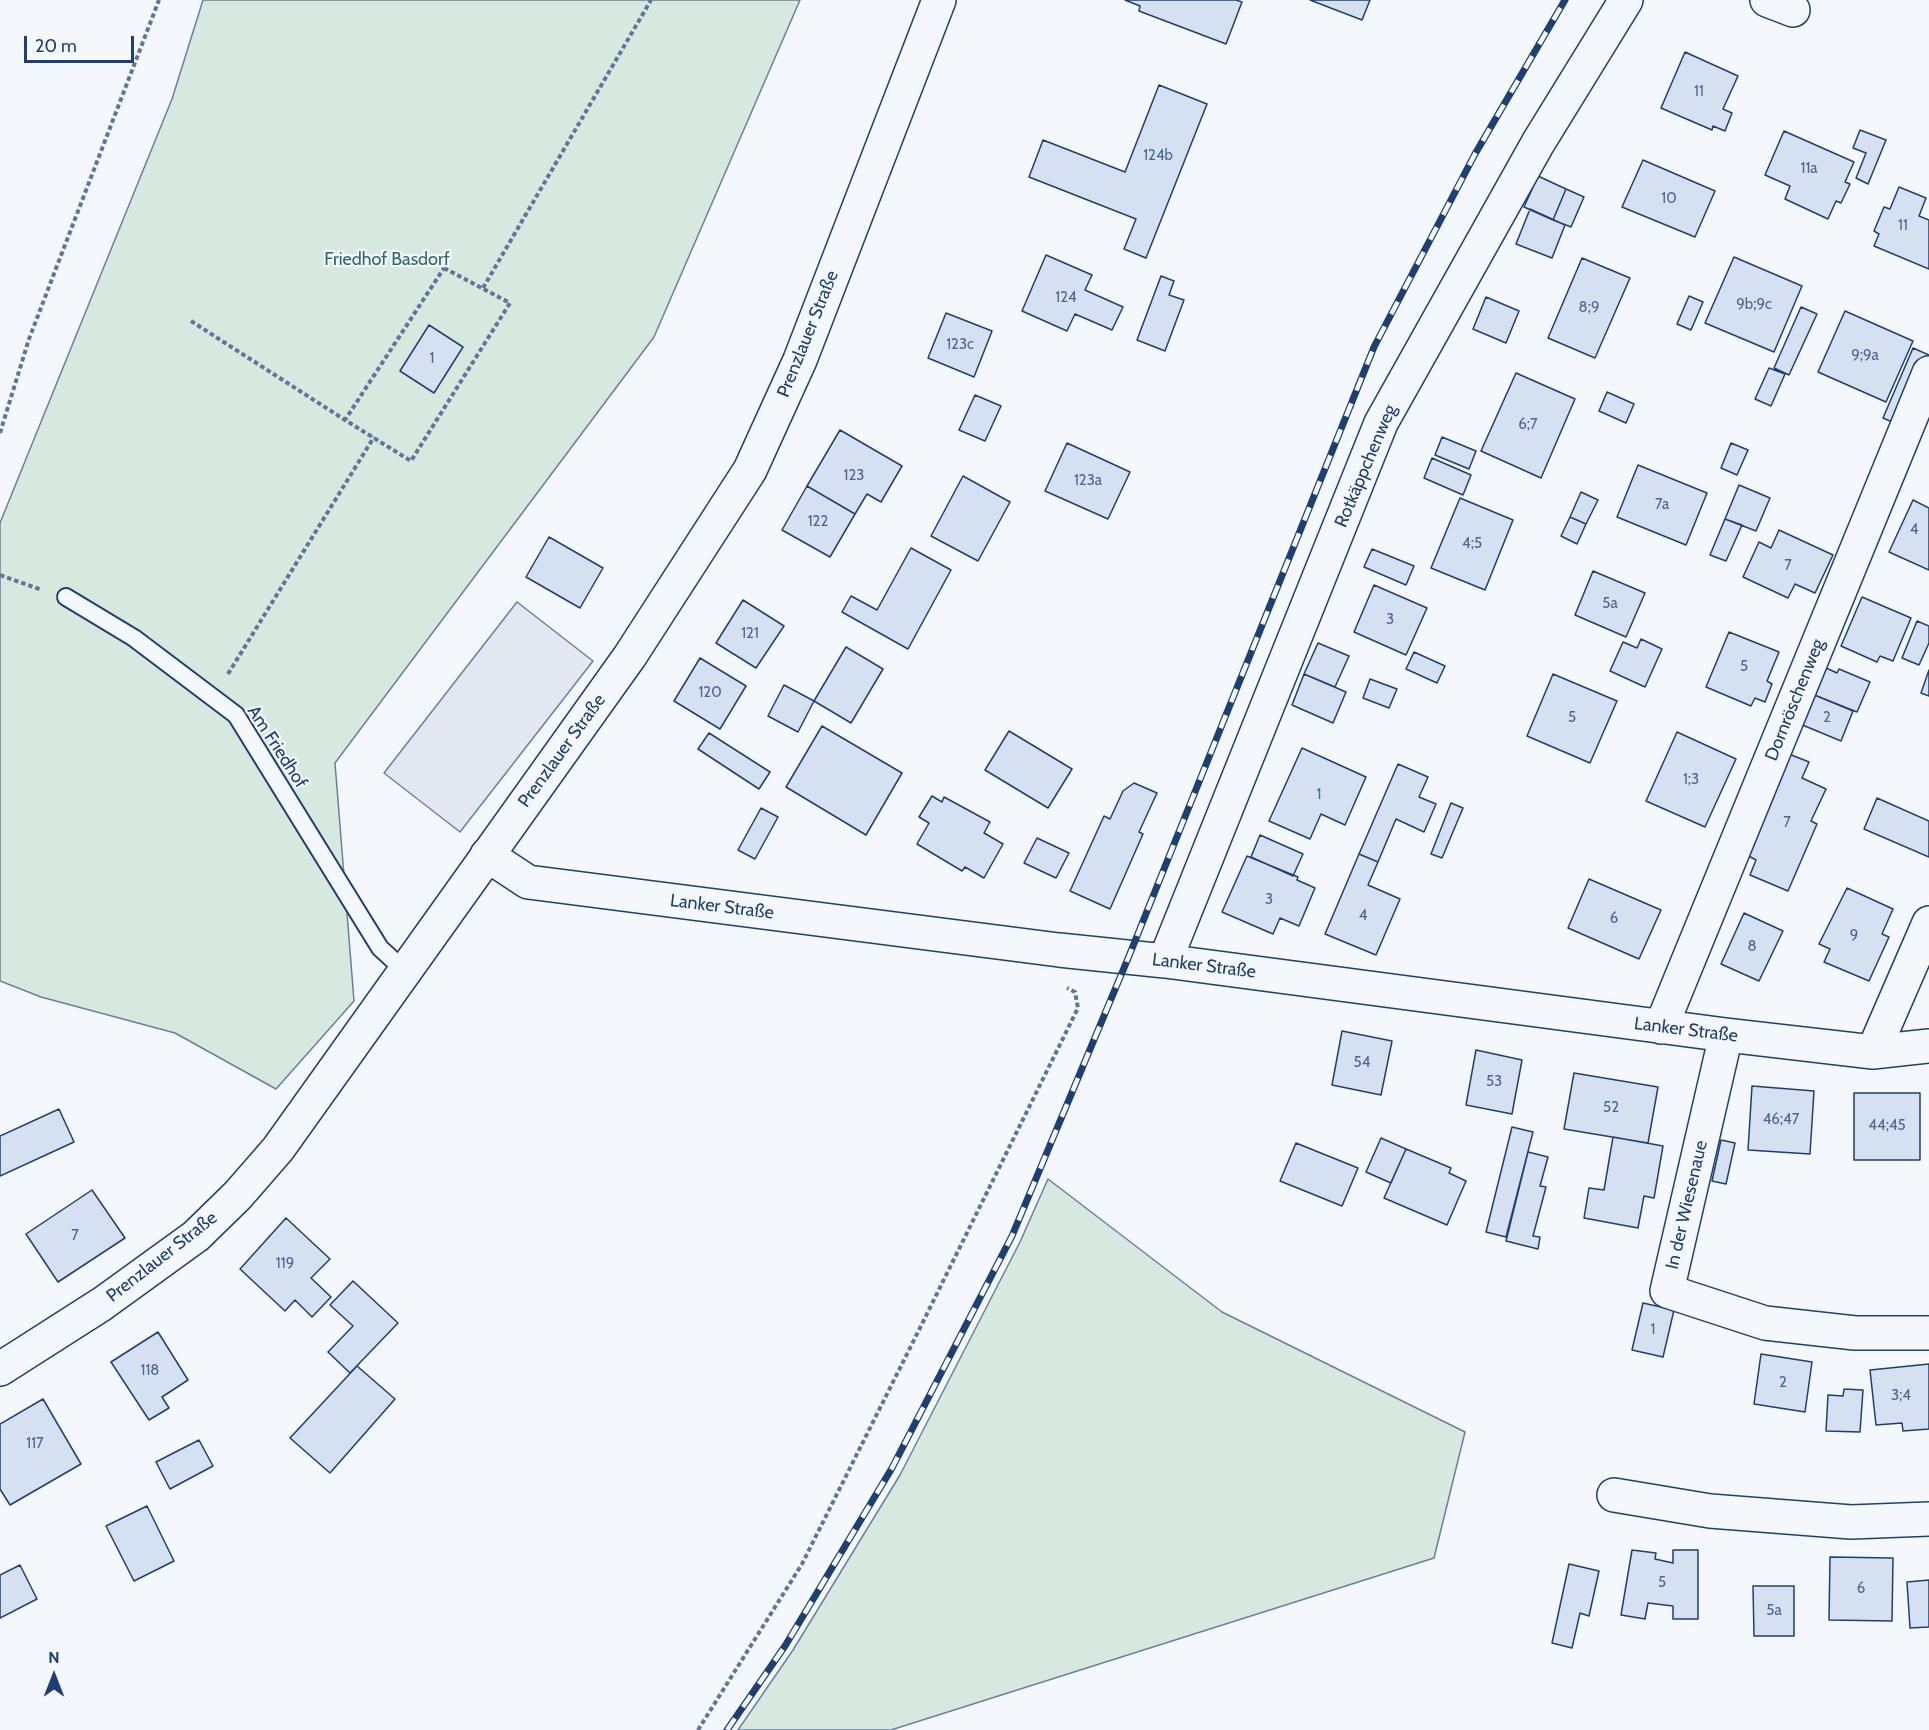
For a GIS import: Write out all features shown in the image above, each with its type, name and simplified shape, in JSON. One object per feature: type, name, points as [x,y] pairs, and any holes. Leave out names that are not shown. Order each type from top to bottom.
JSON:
[{"type":"street","name":"Prenzlauer Straße","points":[[0,1369],[102,1304],[196,1236],[238,1195],[278,1149],[630,656],[750,470],[800,360],[939,0]]},
{"type":"street","name":"Rotkäppchenweg","points":[[1165,960],[1381,423],[1538,143],[1626,0]]},
{"type":"street","name":"Dornröschenweg","points":[[1661,1027],[1929,373]]},
{"type":"street","name":"Lanker Straße","points":[[488,855],[528,882],[1059,950],[1165,960],[1726,1035],[1873,1052],[1929,1046]]},
{"type":"street","points":[[1873,1052],[1929,923]]},
{"type":"street","name":"In der Wiesenaue","points":[[1726,1035],[1667,1291],[1765,1323],[1855,1333],[1929,1333]]},
{"type":"street","points":[[1614,1495],[1710,1511],[1792,1518],[1851,1522],[1929,1519]]},
{"type":"lane","name":"Am Friedhof","points":[[66,597],[134,638],[236,716],[380,948],[404,970]]},
{"type":"path","points":[[0,433],[29,339],[159,0]]},
{"type":"path","points":[[483,288],[651,0]]},
{"type":"path","points":[[191,321],[345,420],[411,461],[510,303],[444,268],[345,420]]},
{"type":"path","points":[[213,698],[374,437]]},
{"type":"path","points":[[0,575],[66,597]]},
{"type":"path","points":[[698,1730],[802,1564],[1078,1008],[1075,992],[1060,984],[1059,950]]},
{"type":"green space","name":"Friedhof Basdorf","points":[[203,0],[800,0],[654,337],[335,763],[354,1001],[276,1089],[175,1033],[41,997],[0,981],[0,523],[172,99]]},
{"type":"green space","points":[[1048,1179],[1222,1312],[1465,1432],[1434,1558],[891,1730],[738,1730],[793,1650],[900,1475],[1020,1242]]},
{"type":"shaded area","points":[[517,602],[593,661],[460,832],[384,773]]},
{"type":"building","points":[[1125,0],[1236,0],[1242,2],[1226,44],[1139,11],[1140,6]]},
{"type":"building","points":[[1310,0],[1370,0],[1362,20]]},
{"type":"building","points":[[1685,52],[1738,76],[1723,109],[1732,113],[1725,131],[1713,126],[1712,130],[1661,108]]},
{"type":"building","points":[[1159,85],[1207,104],[1146,258],[1124,249],[1136,219],[1029,177],[1043,140],[1125,172]]},
{"type":"building","points":[[1860,130],[1886,140],[1868,184],[1856,178],[1866,153],[1853,148]]},
{"type":"building","points":[[1784,131],[1854,162],[1845,182],[1850,184],[1841,203],[1836,201],[1828,219],[1785,199],[1790,186],[1765,175]]},
{"type":"building","points":[[1643,160],[1715,191],[1695,237],[1622,207]]},
{"type":"building","points":[[1538,176],[1566,189],[1553,220],[1524,207]]},
{"type":"building","points":[[1899,187],[1926,198],[1919,216],[1929,220],[1929,269],[1874,246],[1879,234],[1874,231],[1884,207],[1890,209]]},
{"type":"building","points":[[1566,189],[1584,197],[1571,227],[1553,220]]},
{"type":"building","points":[[1530,209],[1565,225],[1552,258],[1516,244]]},
{"type":"building","points":[[1046,255],[1092,275],[1085,290],[1123,307],[1112,330],[1075,314],[1067,331],[1022,311]]},
{"type":"building","points":[[1734,257],[1802,286],[1774,352],[1705,323]]},
{"type":"building","points":[[1582,258],[1630,278],[1595,358],[1548,338]]},
{"type":"building","points":[[1161,276],[1174,281],[1169,295],[1184,300],[1165,351],[1137,340]]},
{"type":"building","points":[[1689,296],[1703,302],[1691,330],[1677,324]]},
{"type":"building","points":[[1486,297],[1519,311],[1506,343],[1473,329]]},
{"type":"building","points":[[1801,307],[1817,314],[1789,375],[1774,368]]},
{"type":"building","points":[[1845,311],[1913,341],[1886,402],[1818,372]]},
{"type":"building","points":[[946,313],[992,331],[974,377],[928,358]]},
{"type":"building","points":[[429,325],[463,347],[434,393],[400,371]]},
{"type":"building","points":[[1913,348],[1929,355],[1929,358],[1899,425],[1883,418]]},
{"type":"building","points":[[1769,368],[1785,374],[1771,406],[1755,399]]},
{"type":"building","points":[[1516,373],[1575,399],[1541,478],[1481,451]]},
{"type":"building","points":[[1607,392],[1634,404],[1626,423],[1599,411]]},
{"type":"building","points":[[975,395],[1001,406],[985,441],[959,430]]},
{"type":"building","points":[[840,430],[902,466],[881,502],[867,494],[855,514],[807,486]]},
{"type":"building","points":[[1442,437],[1476,451],[1469,469],[1435,455]]},
{"type":"building","points":[[1067,443],[1130,472],[1108,519],[1045,491]]},
{"type":"building","points":[[1731,443],[1748,450],[1737,475],[1721,468]]},
{"type":"building","points":[[1432,458],[1471,475],[1463,495],[1424,478]]},
{"type":"building","points":[[1638,465],[1707,493],[1686,545],[1617,517]]},
{"type":"building","points":[[963,476],[1010,502],[978,561],[931,536]]},
{"type":"building","points":[[1739,485],[1770,498],[1756,531],[1725,519]]},
{"type":"building","points":[[807,486],[855,514],[830,557],[782,530]]},
{"type":"building","points":[[1581,492],[1598,500],[1586,524],[1570,517]]},
{"type":"building","points":[[1460,498],[1513,520],[1485,590],[1431,568]]},
{"type":"building","points":[[1913,500],[1929,508],[1929,570],[1889,552]]},
{"type":"building","points":[[1570,517],[1586,524],[1577,544],[1561,536]]},
{"type":"building","points":[[1725,519],[1742,525],[1726,561],[1710,555]]},
{"type":"building","points":[[1779,530],[1833,555],[1815,593],[1795,584],[1788,598],[1743,577],[1759,542],[1771,548]]},
{"type":"building","points":[[549,537],[603,568],[580,608],[526,577]]},
{"type":"building","points":[[911,548],[951,570],[908,649],[842,612],[851,596],[877,610]]},
{"type":"building","points":[[1372,549],[1414,566],[1406,585],[1364,567]]},
{"type":"building","points":[[1593,571],[1645,593],[1626,637],[1575,615]]},
{"type":"building","points":[[1374,585],[1427,608],[1406,655],[1354,632]]},
{"type":"building","points":[[1862,597],[1911,618],[1893,661],[1880,656],[1877,662],[1841,646]]},
{"type":"building","points":[[743,600],[784,626],[756,668],[716,643]]},
{"type":"building","points":[[1917,621],[1929,626],[1929,643],[1919,665],[1902,658]]},
{"type":"building","points":[[1729,632],[1779,652],[1767,681],[1772,684],[1765,702],[1755,698],[1751,706],[1706,687]]},
{"type":"building","points":[[1641,639],[1662,649],[1645,687],[1610,671],[1623,642],[1637,648]]},
{"type":"building","points":[[1318,643],[1349,656],[1335,687],[1304,674]]},
{"type":"building","points":[[846,647],[883,669],[851,723],[814,701]]},
{"type":"building","points":[[1414,652],[1445,666],[1437,683],[1406,669]]},
{"type":"building","points":[[700,658],[746,686],[720,729],[674,701]]},
{"type":"building","points":[[1824,667],[1837,673],[1839,669],[1870,682],[1857,712],[1812,694]]},
{"type":"building","points":[[1929,670],[1929,696],[1921,693]]},
{"type":"building","points":[[1304,674],[1346,692],[1333,723],[1292,705]]},
{"type":"building","points":[[1553,674],[1617,701],[1590,763],[1527,736]]},
{"type":"building","points":[[1370,679],[1397,689],[1389,708],[1363,698]]},
{"type":"building","points":[[784,685],[814,701],[798,732],[768,716]]},
{"type":"building","points":[[1812,694],[1853,711],[1841,741],[1800,724]]},
{"type":"building","points":[[822,726],[902,773],[866,835],[786,787]]},
{"type":"building","points":[[1009,731],[1072,769],[1048,808],[985,770]]},
{"type":"building","points":[[1677,732],[1736,759],[1705,827],[1646,801]]},
{"type":"building","points":[[709,733],[770,772],[759,789],[698,749]]},
{"type":"building","points":[[1302,748],[1366,777],[1345,825],[1321,814],[1310,839],[1269,821]]},
{"type":"building","points":[[1789,754],[1809,762],[1802,778],[1826,789],[1811,821],[1817,824],[1788,891],[1750,875],[1756,860],[1745,854]]},
{"type":"building","points":[[1398,764],[1428,777],[1419,797],[1436,804],[1424,832],[1396,819],[1378,862],[1359,854]]},
{"type":"building","points":[[1134,783],[1157,793],[1139,832],[1143,834],[1110,909],[1070,891],[1104,816],[1110,819],[1123,791]]},
{"type":"building","points":[[932,796],[942,802],[944,797],[990,822],[984,833],[1003,844],[984,878],[965,867],[962,871],[917,844],[929,823],[919,817]]},
{"type":"building","points":[[1877,798],[1929,821],[1929,857],[1864,829]]},
{"type":"building","points":[[1451,803],[1463,808],[1442,858],[1431,854]]},
{"type":"building","points":[[761,808],[778,817],[755,859],[738,850]]},
{"type":"building","points":[[1260,835],[1303,854],[1293,876],[1251,857]]},
{"type":"building","points":[[1037,838],[1069,853],[1056,878],[1024,863]]},
{"type":"building","points":[[1359,854],[1378,862],[1368,885],[1400,899],[1376,955],[1325,934]]},
{"type":"building","points":[[1247,856],[1298,877],[1297,880],[1315,888],[1299,926],[1280,918],[1273,934],[1222,912]]},
{"type":"building","points":[[1589,879],[1661,910],[1639,959],[1568,928]]},
{"type":"building","points":[[1847,888],[1893,909],[1882,934],[1889,937],[1869,981],[1824,962],[1830,949],[1819,944]]},
{"type":"building","points":[[1744,913],[1783,931],[1759,981],[1721,964]]},
{"type":"building","points":[[1342,1031],[1392,1041],[1381,1095],[1332,1085]]},
{"type":"building","points":[[1476,1050],[1522,1060],[1512,1114],[1466,1105]]},
{"type":"building","points":[[1574,1073],[1658,1087],[1648,1143],[1564,1129]]},
{"type":"building","points":[[1752,1086],[1814,1091],[1810,1154],[1748,1150]]},
{"type":"building","points":[[1854,1093],[1920,1093],[1920,1160],[1854,1160]]},
{"type":"building","points":[[59,1109],[74,1142],[0,1176],[0,1136]]},
{"type":"building","points":[[1512,1127],[1533,1132],[1506,1237],[1486,1232]]},
{"type":"building","points":[[1613,1137],[1663,1146],[1654,1198],[1644,1196],[1638,1228],[1584,1218],[1589,1188],[1604,1190]]},
{"type":"building","points":[[1381,1138],[1406,1149],[1391,1183],[1366,1172]]},
{"type":"building","points":[[1721,1140],[1735,1143],[1726,1184],[1712,1181]]},
{"type":"building","points":[[1296,1143],[1358,1168],[1342,1206],[1280,1181]]},
{"type":"building","points":[[1406,1149],[1451,1168],[1449,1173],[1466,1181],[1447,1225],[1384,1198]]},
{"type":"building","points":[[1528,1152],[1548,1157],[1540,1186],[1546,1187],[1533,1236],[1540,1237],[1538,1249],[1506,1241]]},
{"type":"building","points":[[92,1190],[125,1238],[58,1282],[26,1234]]},
{"type":"building","points":[[286,1218],[330,1259],[311,1278],[331,1297],[312,1317],[295,1300],[285,1311],[240,1269]]},
{"type":"building","points":[[353,1281],[398,1323],[350,1373],[328,1352],[353,1326],[330,1305]]},
{"type":"building","points":[[1643,1303],[1674,1310],[1663,1357],[1632,1350]]},
{"type":"building","points":[[158,1332],[188,1380],[162,1397],[169,1408],[149,1420],[111,1362]]},
{"type":"building","points":[[1761,1354],[1812,1362],[1805,1412],[1754,1404]]},
{"type":"building","points":[[1929,1364],[1929,1429],[1903,1431],[1902,1423],[1876,1425],[1870,1370]]},
{"type":"building","points":[[357,1366],[395,1399],[330,1473],[290,1438]]},
{"type":"building","points":[[1844,1389],[1863,1390],[1860,1432],[1826,1431],[1828,1395],[1843,1396]]},
{"type":"building","points":[[43,1399],[81,1464],[10,1505],[0,1489],[0,1424]]},
{"type":"building","points":[[199,1440],[213,1466],[170,1489],[156,1462]]},
{"type":"building","points":[[147,1506],[174,1561],[134,1581],[106,1526]]},
{"type":"building","points":[[1632,1550],[1656,1553],[1655,1559],[1673,1563],[1673,1550],[1698,1550],[1698,1619],[1673,1619],[1673,1606],[1648,1603],[1645,1619],[1621,1615]]},
{"type":"building","points":[[1830,1557],[1893,1558],[1892,1621],[1829,1620]]},
{"type":"building","points":[[1569,1564],[1599,1571],[1589,1616],[1580,1613],[1572,1648],[1552,1643]]},
{"type":"building","points":[[20,1565],[37,1599],[0,1618],[0,1575]]},
{"type":"building","points":[[1929,1580],[1929,1627],[1910,1628],[1907,1582]]},
{"type":"building","points":[[1753,1586],[1794,1586],[1794,1636],[1754,1636]]},
{"type":"railway","points":[[727,1730],[785,1646],[892,1468],[1012,1236],[1129,956],[1374,347],[1475,154],[1565,0]]}]
